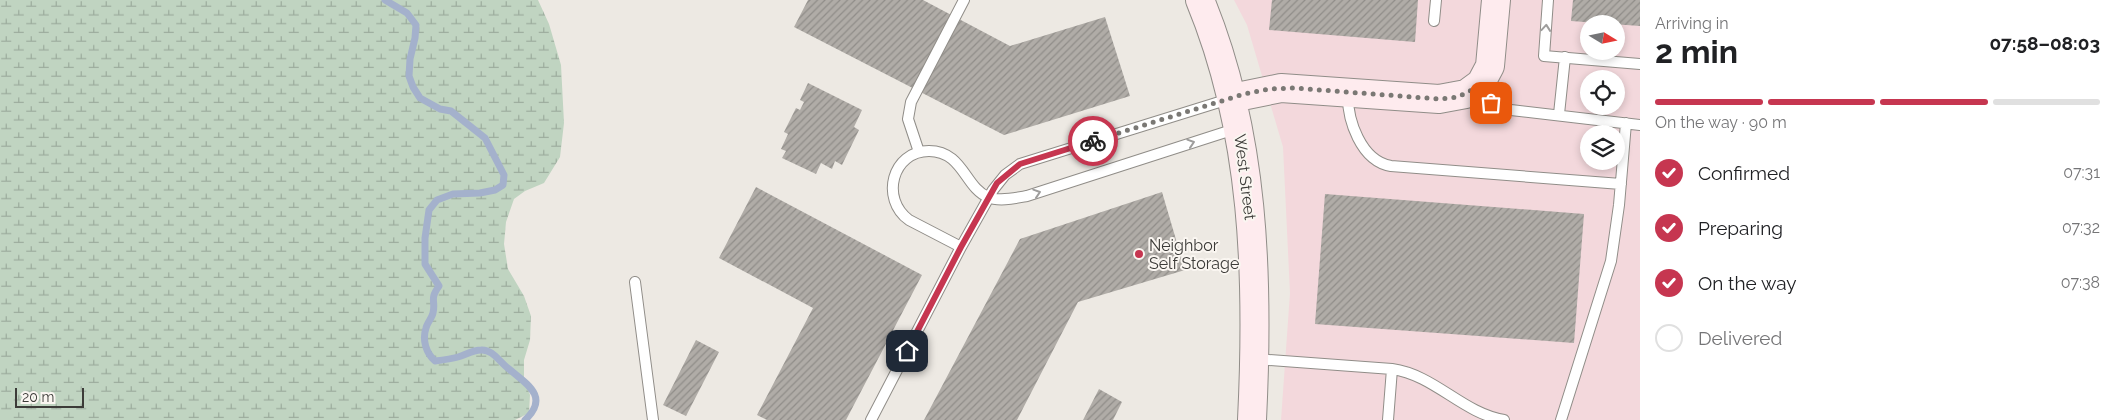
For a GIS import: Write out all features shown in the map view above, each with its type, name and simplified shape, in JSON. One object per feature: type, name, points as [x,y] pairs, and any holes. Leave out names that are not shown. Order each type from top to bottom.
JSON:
[{"type":"main road","name":"West Street","points":[[1200,0],[1217,42],[1232,98],[1239,128],[1248,191],[1254,261],[1252,420]]},
{"type":"main road","points":[[1232,98],[1281,88],[1439,99],[1458,97],[1474,89],[1487,75],[1490,66],[1496,0]]},
{"type":"lane","points":[[919,152],[908,119],[911,102],[964,0]]},
{"type":"lane","points":[[1434,21],[1436,0]]},
{"type":"lane","points":[[1548,0],[1544,56],[1640,64]]},
{"type":"lane","points":[[1559,114],[1565,57]]},
{"type":"lane","points":[[1474,89],[1491,103],[1501,107],[1640,125]]},
{"type":"lane","points":[[1348,92],[1348,110],[1352,126],[1370,155],[1381,164],[1621,184]]},
{"type":"lane","points":[[871,420],[961,247],[997,183],[1020,164],[1232,98]]},
{"type":"lane","points":[[1561,420],[1610,261],[1621,184],[1626,123]]},
{"type":"lane","points":[[961,247],[904,217],[894,203],[892,187],[896,172],[904,160],[919,152],[935,151],[951,158],[988,197],[1009,198],[1027,196],[1239,128]]},
{"type":"lane","points":[[635,282],[653,420]]},
{"type":"lane","points":[[1254,359],[1392,369],[1418,375],[1474,410],[1504,420]]},
{"type":"lane","points":[[1388,420],[1392,369]]},
{"type":"shaded area","points":[[1234,0],[1640,0],[1640,420],[1281,420],[1290,293],[1283,147],[1247,25]]},
{"type":"green space","points":[[0,0],[538,0],[549,24],[561,65],[564,123],[560,157],[544,183],[525,191],[514,199],[506,222],[504,244],[508,269],[524,296],[531,316],[530,340],[524,360],[524,378],[530,395],[529,413],[515,420],[0,420]]},
{"type":"building","points":[[808,0],[923,0],[1010,46],[1105,17],[1130,96],[1004,135],[794,27]]},
{"type":"building","points":[[1272,0],[1418,0],[1415,42],[1269,30]]},
{"type":"building","points":[[1573,0],[1640,0],[1640,26],[1625,25],[1625,15],[1580,15],[1580,22],[1571,21]]},
{"type":"building","points":[[808,83],[862,110],[854,127],[859,130],[842,165],[835,161],[832,169],[821,163],[816,174],[782,158],[786,151],[781,149],[788,134],[784,132],[796,108],[800,110],[804,102],[800,100]]},
{"type":"building","points":[[756,187],[922,275],[846,420],[767,420],[757,415],[813,308],[719,258]]},
{"type":"building","points":[[1162,192],[1185,270],[1078,302],[1017,420],[924,420],[1020,239]]},
{"type":"building","points":[[1325,194],[1584,214],[1574,343],[1315,324]]},
{"type":"building","points":[[696,340],[719,352],[686,416],[663,405]]},
{"type":"building","points":[[1099,389],[1122,402],[1113,420],[1083,420]]},
{"type":"waterway","points":[[385,0],[407,13],[416,25],[409,76],[420,98],[440,109],[451,111],[485,138],[504,175],[503,185],[495,190],[480,193],[453,194],[437,200],[429,210],[425,238],[425,264],[439,286],[433,297],[434,309],[424,337],[426,346],[429,354],[435,361],[455,358],[478,350],[485,350],[493,354],[529,386],[536,398],[536,404],[525,420]]},
{"type":"way so far","points":[[1093,141],[1244,94],[1269,89],[1294,88],[1439,99],[1458,97],[1474,89],[1491,103]]},
{"type":"place","name":"Neighbor Self Storage","points":[[1139,254]]},
{"type":"route","points":[[907,351],[961,247],[997,183],[1020,164],[1093,141]]}]
